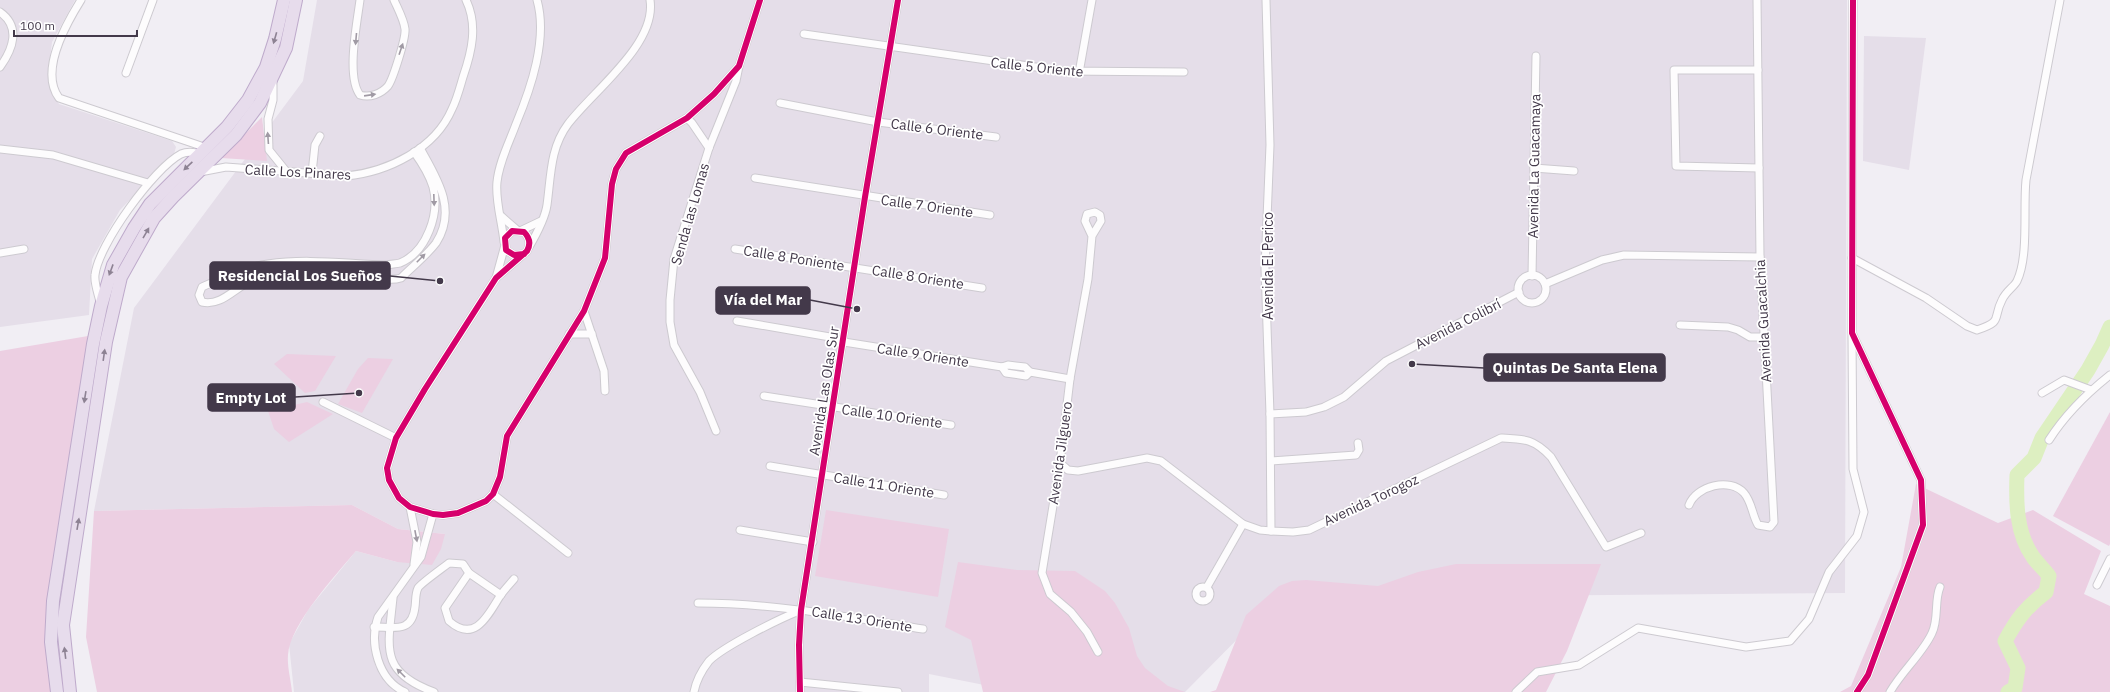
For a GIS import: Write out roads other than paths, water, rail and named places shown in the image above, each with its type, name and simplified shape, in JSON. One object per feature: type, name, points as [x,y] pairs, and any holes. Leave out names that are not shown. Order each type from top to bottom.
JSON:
[{"type":"highway","points":[[57,692],[51,647],[53,601],[100,306],[113,265],[134,228],[164,188],[204,151],[240,111],[261,76],[275,39],[284,0]]},
{"type":"highway","points":[[70,692],[63,625],[68,581],[106,342],[121,277],[154,218],[244,125],[260,103],[286,48],[296,0]]},
{"type":"street","points":[[81,0],[66,24],[59,41],[54,61],[53,90],[59,98],[69,103],[174,137],[204,151]]},
{"type":"street","points":[[126,73],[153,0]]},
{"type":"street","points":[[360,0],[356,38],[354,85],[360,95],[365,97],[379,93],[388,85],[403,45],[405,28],[394,0]]},
{"type":"street","name":"Calle Los Pinares","points":[[198,173],[226,168],[346,176],[363,174],[399,161],[417,150],[431,140],[452,109],[469,62],[473,29],[471,12],[466,0]]},
{"type":"street","points":[[524,254],[519,256],[510,253],[504,244],[501,216],[496,200],[497,181],[504,153],[528,93],[535,68],[540,28],[537,0]]},
{"type":"street","points":[[650,0],[651,7],[647,25],[640,42],[582,107],[559,137],[553,153],[547,206],[529,247],[524,254],[496,278],[425,388],[396,438],[389,456],[389,480],[395,493],[410,507],[432,514],[458,513],[486,501],[493,494],[500,477],[507,436],[584,311],[605,258],[612,184],[616,169],[626,153],[687,118],[714,94],[739,66]]},
{"type":"street","name":"Senda las Lomas","points":[[716,431],[700,392],[674,345],[670,322],[674,259],[709,148],[736,81],[739,66],[760,0]]},
{"type":"street","name":"Avenida Las Olas Sur","points":[[800,692],[801,610],[844,342],[865,197],[892,47],[898,0]]},
{"type":"street","points":[[1078,72],[1092,0]]},
{"type":"street","name":"Avenida El Perico","points":[[1266,0],[1270,145],[1265,268],[1270,414],[1271,531]]},
{"type":"street","name":"Avenida Guacalchia","points":[[1689,505],[1693,496],[1700,491],[1717,485],[1732,486],[1745,494],[1758,525],[1770,527],[1774,522],[1760,257],[1757,0]]},
{"type":"street","points":[[1516,692],[1537,672],[1579,665],[1638,628],[1746,647],[1790,641],[1809,619],[1829,572],[1857,536],[1864,512],[1853,469],[1853,0]]},
{"type":"street","points":[[1852,258],[1926,298],[1967,326],[1977,330],[1990,326],[1998,316],[2000,303],[2007,290],[2016,283],[2020,274],[2025,234],[2024,200],[2026,180],[2060,0]]},
{"type":"street","points":[[0,12],[13,28],[14,34],[6,58],[0,67]]},
{"type":"street","name":"Calle 5 Oriente","points":[[804,34],[1078,72],[1184,72]]},
{"type":"street","name":"Avenida La Guacamaya","points":[[1532,276],[1536,56]]},
{"type":"street","points":[[1758,70],[1674,70],[1676,166],[1759,168]]},
{"type":"street","points":[[273,77],[273,100],[268,119],[269,150],[286,171]]},
{"type":"street","name":"Calle 6 Oriente","points":[[780,103],[878,122],[996,137]]},
{"type":"street","points":[[687,118],[692,122],[709,148]]},
{"type":"street","points":[[312,173],[316,146],[320,136]]},
{"type":"street","points":[[174,137],[179,147],[176,157]]},
{"type":"street","points":[[0,149],[53,155],[148,183]]},
{"type":"street","points":[[417,150],[440,185],[444,196],[444,214],[436,242],[401,278],[394,280],[377,276],[308,272],[276,274],[255,279],[238,287],[230,294],[216,302],[202,302],[199,295],[202,287],[243,270],[267,264],[306,260],[387,265],[400,263],[411,255],[427,237],[434,212],[433,188],[428,172],[417,150]]},
{"type":"street","points":[[100,306],[94,275],[108,241],[123,216],[148,183],[176,157],[188,152],[204,151]]},
{"type":"street","points":[[1534,168],[1574,171]]},
{"type":"street","name":"Calle 7 Oriente","points":[[756,178],[865,197],[990,215]]},
{"type":"street","points":[[501,216],[529,239],[529,247]]},
{"type":"street","points":[[496,278],[504,244],[508,234],[541,221]]},
{"type":"street","name":"Avenida Jilguero","points":[[1092,236],[1088,279],[1070,379],[1060,463],[1042,573],[1050,594],[1071,612],[1087,632],[1098,652]]},
{"type":"street","points":[[0,253],[24,248]]},
{"type":"street","name":"Calle 8 Poniente","points":[[735,248],[854,267]]},
{"type":"street","points":[[1545,284],[1602,260],[1624,255],[1760,257]]},
{"type":"street","name":"Calle 8 Oriente","points":[[854,267],[982,288]]},
{"type":"street","points":[[1532,276],[1540,278],[1545,284],[1546,293],[1541,300],[1536,302],[1524,300],[1519,292],[1521,281],[1532,276]]},
{"type":"street","name":"Avenida Colibrí","points":[[1270,414],[1306,412],[1324,407],[1344,397],[1386,361],[1519,292]]},
{"type":"street","points":[[584,311],[604,371],[605,391]]},
{"type":"street","name":"Calle 9 Oriente","points":[[737,321],[830,337],[844,342],[1002,367],[1006,373],[1026,376],[1030,372],[1070,379]]},
{"type":"street","points":[[1680,325],[1728,327],[1738,330],[1750,337],[1764,337]]},
{"type":"street","points":[[1852,333],[1921,480],[1924,504],[1923,525],[1868,675],[1857,692]]},
{"type":"street","points":[[570,334],[592,334]]},
{"type":"street","points":[[2049,440],[2060,422],[2088,389],[2110,375]]},
{"type":"street","points":[[2042,394],[2064,380],[2088,389]]},
{"type":"street","name":"Calle 10 Oriente","points":[[764,396],[833,408],[952,425]]},
{"type":"street","points":[[323,402],[396,438]]},
{"type":"street","name":"Avenida Torogoz","points":[[1060,463],[1068,470],[1078,472],[1147,458],[1161,461],[1243,524],[1260,530],[1293,532],[1309,530],[1501,438],[1525,438],[1541,446],[1551,457],[1606,547],[1641,533]]},
{"type":"street","points":[[1271,462],[1356,454],[1359,450],[1358,442]]},
{"type":"street","name":"Calle 11 Oriente","points":[[770,466],[944,495]]},
{"type":"street","points":[[493,494],[568,553]]},
{"type":"street","points":[[410,507],[417,542],[414,564]]},
{"type":"street","points":[[405,692],[389,680],[380,667],[376,655],[374,627],[378,617],[414,564],[421,557],[426,546],[432,514]]},
{"type":"street","points":[[1207,587],[1243,524]]},
{"type":"street","points":[[740,530],[813,542]]},
{"type":"street","points":[[2097,585],[2110,559]]},
{"type":"street","points":[[374,627],[403,627],[410,623],[414,616],[418,587],[422,582],[437,574],[450,563],[463,564],[469,573],[501,595]]},
{"type":"street","points":[[469,573],[446,608],[450,621],[455,626],[462,629],[477,627],[483,623],[501,595],[514,579]]},
{"type":"street","points":[[1890,692],[1933,632],[1940,587]]},
{"type":"street","points":[[393,597],[390,627],[390,653],[392,663],[399,673],[409,681],[434,692]]},
{"type":"street","name":"Calle 13 Oriente","points":[[698,603],[741,604],[801,610],[923,629]]},
{"type":"street","points":[[694,692],[702,673],[710,661],[720,653],[782,618],[801,610]]},
{"type":"street","points":[[800,682],[898,692]]},
{"type":"waterway","points":[[2008,692],[2015,688],[2018,668],[2005,641],[2022,614],[2046,592],[2049,576],[2033,557],[2023,538],[2018,517],[2017,475],[2034,458],[2042,438],[2088,370],[2110,327]]},
{"type":"place","name":"Residencial Los Sueños","points":[[440,281]]},
{"type":"place","name":"Vía del Mar","points":[[857,309]]},
{"type":"place","name":"Quintas De Santa Elena","points":[[1412,364]]},
{"type":"place","name":"Empty Lot","points":[[359,393]]}]
